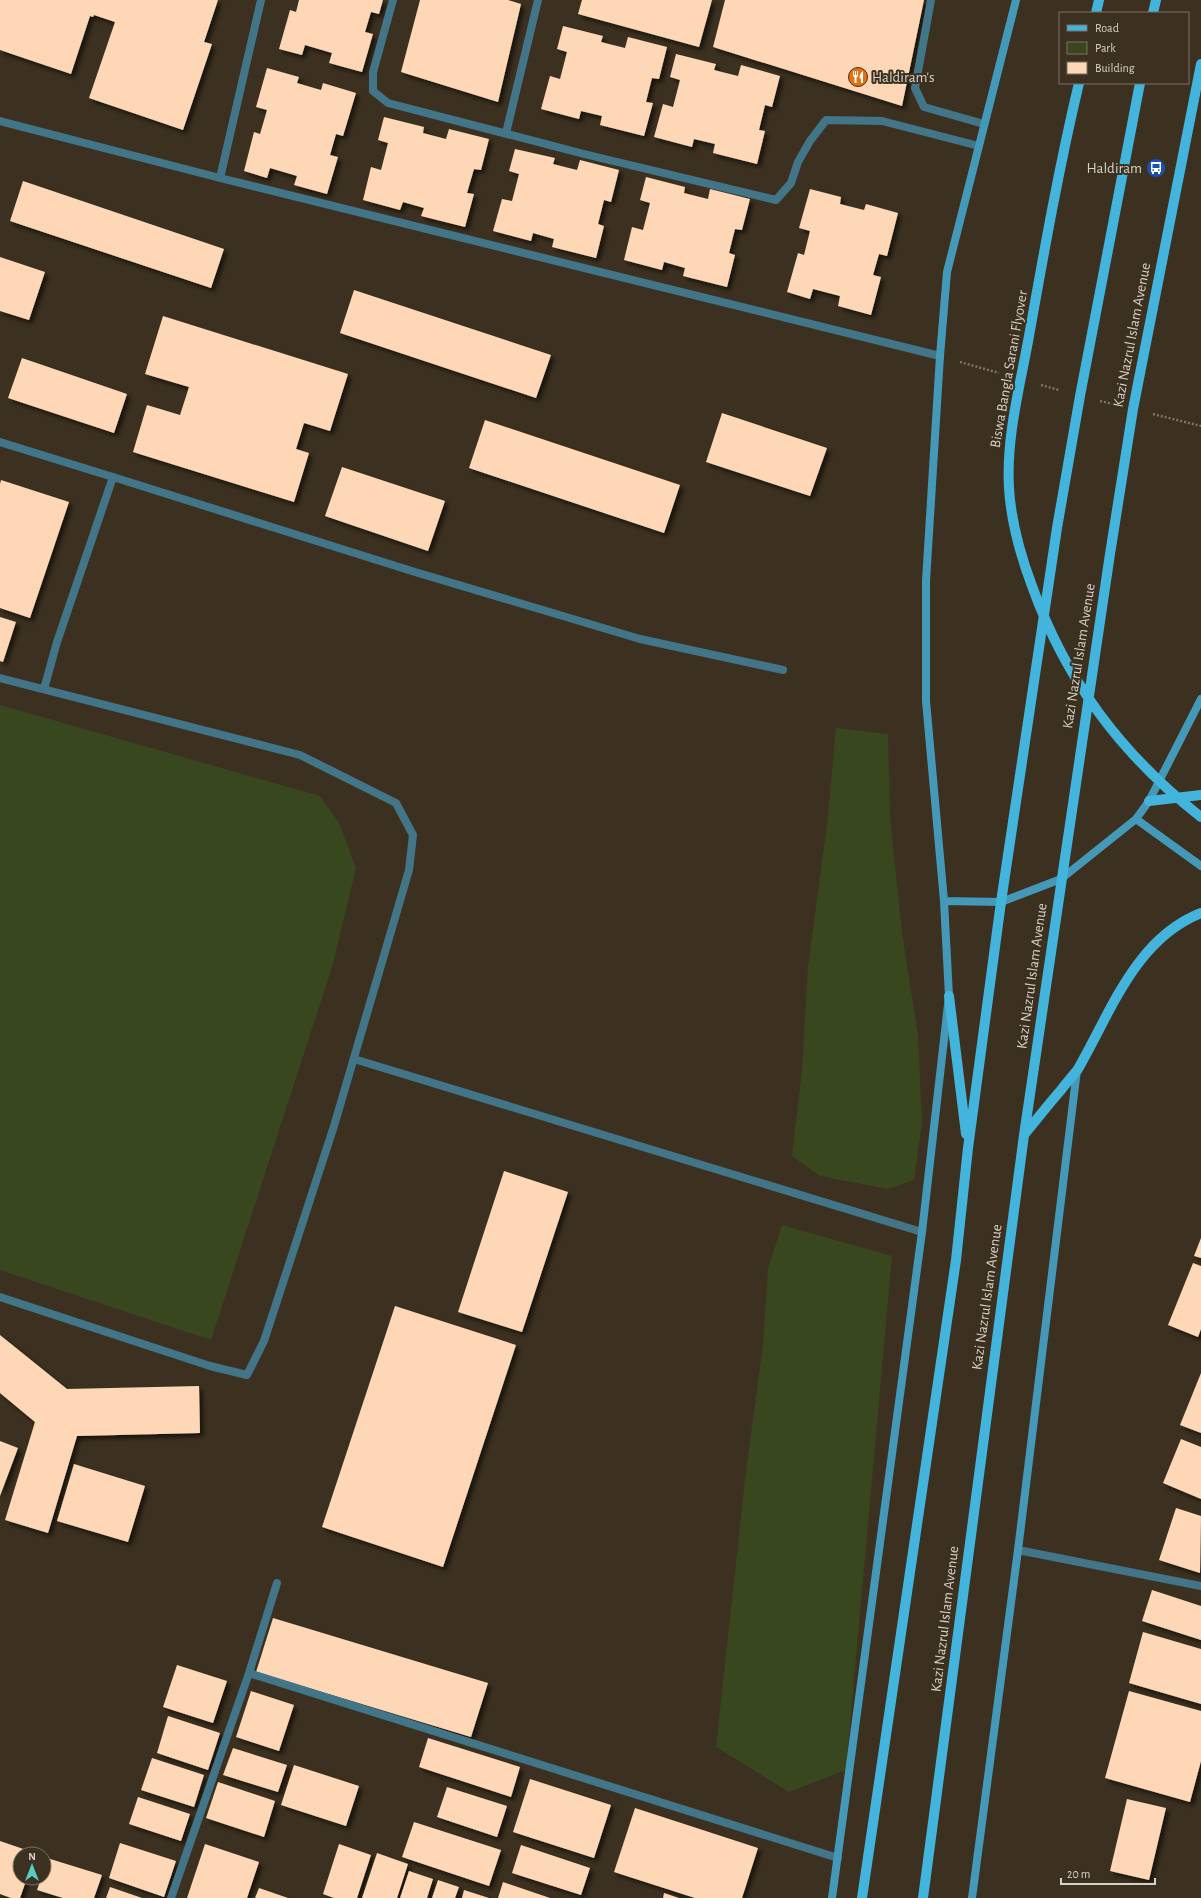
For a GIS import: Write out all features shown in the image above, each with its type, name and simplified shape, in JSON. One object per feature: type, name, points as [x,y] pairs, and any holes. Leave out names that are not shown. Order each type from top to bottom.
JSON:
[{"type":"main road","points":[[1096,12],[1099,0]]},
{"type":"main road","points":[[1153,12],[1156,0]]},
{"type":"main road","name":"Kazi Nazrul Islam Avenue","points":[[924,1898],[1024,1134],[1061,879],[1133,409],[1201,64]]},
{"type":"main road","name":"Biswa Bangla Sarani Flyover","points":[[1079,84],[1046,240],[1009,448],[1009,489],[1014,527],[1024,565],[1039,606],[1052,637],[1079,685],[1107,725],[1139,761],[1168,791],[1201,817]]},
{"type":"main road","points":[[862,1898],[956,1260],[968,1148],[1001,902],[1057,528],[1080,396],[1140,84]]},
{"type":"main road","points":[[1149,801],[1201,795]]},
{"type":"main road","points":[[1024,1134],[1077,1070],[1105,1016],[1141,959],[1160,937],[1182,922],[1201,913]]},
{"type":"main road","points":[[949,996],[968,1148]]},
{"type":"street","points":[[220,178],[261,0]]},
{"type":"street","points":[[393,0],[373,72],[373,91],[388,103],[506,133],[776,200],[791,183],[798,162],[810,141],[826,120],[882,121],[979,146]]},
{"type":"street","points":[[506,133],[538,0]]},
{"type":"street","points":[[931,0],[915,88],[924,107],[984,124]]},
{"type":"street","points":[[832,1898],[922,1232],[949,996],[944,901],[926,701],[926,581],[940,356],[947,272],[1016,0]]},
{"type":"street","points":[[0,121],[220,178],[940,356]]},
{"type":"street","points":[[0,442],[415,572],[640,639],[783,670]]},
{"type":"street","points":[[44,689],[57,642],[113,477]]},
{"type":"street","points":[[0,678],[300,755],[396,803],[413,835],[409,870],[334,1126],[264,1341],[247,1375],[210,1366],[0,1296]]},
{"type":"street","points":[[944,901],[1001,902],[1061,879],[1136,819],[1149,801],[1201,699]]},
{"type":"street","points":[[1136,819],[1201,866]]},
{"type":"street","points":[[354,1059],[922,1232]]},
{"type":"street","points":[[972,1898],[1018,1550],[1077,1070]]},
{"type":"street","points":[[1018,1550],[1201,1586]]},
{"type":"street","points":[[170,1898],[249,1673],[277,1584]]},
{"type":"street","points":[[249,1673],[838,1858]]},
{"type":"path","points":[[1080,396],[1201,426]]},
{"type":"green space","points":[[0,705],[320,796],[339,823],[356,868],[333,964],[211,1340],[0,1270]]},
{"type":"green space","points":[[836,728],[888,734],[890,816],[902,933],[918,1035],[922,1123],[914,1180],[888,1189],[820,1176],[792,1156],[802,1070],[808,967],[827,824]]},
{"type":"green space","points":[[782,1225],[892,1256],[846,1770],[789,1792],[716,1747],[745,1479],[763,1344],[768,1269]]},
{"type":"building","points":[[0,0],[218,0],[204,42],[212,44],[183,130],[89,98],[115,22],[94,15],[93,17],[90,16],[71,74],[0,50]]},
{"type":"building","points":[[299,0],[383,0],[379,14],[371,12],[365,32],[373,34],[362,72],[329,63],[332,53],[305,45],[302,55],[279,49],[290,10],[296,12]]},
{"type":"building","points":[[420,0],[508,0],[521,4],[498,102],[401,72]]},
{"type":"building","points":[[582,0],[712,0],[699,47],[578,14]]},
{"type":"building","name":"Haldiram's","points":[[725,0],[924,0],[902,106],[713,47]]},
{"type":"building","points":[[563,26],[603,36],[601,42],[625,48],[628,37],[667,47],[659,79],[652,78],[646,102],[653,103],[644,136],[600,125],[602,116],[581,111],[579,119],[541,109],[550,76],[560,79],[567,52],[557,49]]},
{"type":"building","points":[[676,54],[716,64],[714,70],[738,76],[741,65],[780,76],[772,107],[765,105],[759,130],[765,131],[757,164],[713,153],[715,144],[694,139],[692,147],[654,137],[663,104],[673,107],[680,80],[670,77]]},
{"type":"building","points":[[267,68],[299,77],[297,83],[321,90],[323,83],[356,93],[343,136],[336,134],[330,155],[338,157],[327,194],[294,185],[297,176],[270,168],[267,178],[244,171],[254,132],[260,134],[267,110],[256,107]]},
{"type":"building","points":[[384,117],[424,127],[423,133],[446,139],[449,129],[489,139],[481,170],[474,169],[467,193],[474,194],[465,227],[421,216],[424,208],[403,202],[400,210],[363,200],[371,167],[381,170],[388,143],[378,140]]},
{"type":"building","points":[[515,149],[555,158],[553,164],[577,170],[580,160],[619,170],[611,202],[604,200],[598,224],[604,226],[596,258],[552,247],[554,239],[533,233],[531,241],[493,231],[502,199],[512,201],[519,174],[509,171]]},
{"type":"building","points":[[646,177],[685,187],[684,193],[708,199],[710,189],[750,199],[742,230],[735,229],[729,253],[735,255],[727,287],[683,276],[685,268],[664,262],[662,270],[624,260],[632,227],[643,230],[650,203],[640,200]]},
{"type":"building","points":[[23,181],[224,249],[211,288],[10,221]]},
{"type":"building","points":[[810,189],[841,197],[840,204],[864,210],[866,204],[898,213],[887,256],[879,254],[873,275],[881,277],[871,315],[838,306],[840,296],[813,289],[810,299],[787,292],[798,253],[804,255],[810,231],[799,228]]},
{"type":"building","points":[[0,257],[45,272],[29,320],[0,311]]},
{"type":"building","points":[[354,290],[551,355],[536,398],[340,333]]},
{"type":"building","points":[[163,316],[348,374],[330,431],[304,423],[296,449],[309,453],[294,502],[133,452],[147,405],[180,415],[189,387],[145,374]]},
{"type":"building","points":[[22,358],[127,394],[114,433],[8,398]]},
{"type":"building","points":[[722,413],[827,448],[810,496],[706,462]]},
{"type":"building","points":[[485,420],[680,485],[664,533],[469,468]]},
{"type":"building","points":[[342,467],[445,501],[428,551],[325,516]]},
{"type":"building","points":[[1,480],[69,502],[30,618],[0,608]]},
{"type":"building","points":[[0,617],[16,622],[3,662],[0,661]]},
{"type":"building","points":[[504,1171],[568,1192],[522,1332],[458,1312]]},
{"type":"building","points":[[1201,1238],[1201,1258],[1194,1256]]},
{"type":"building","points":[[1193,1263],[1201,1266],[1201,1329],[1198,1337],[1168,1325]]},
{"type":"building","points":[[395,1306],[516,1345],[443,1567],[322,1527]]},
{"type":"building","points":[[0,1335],[67,1389],[199,1386],[200,1433],[77,1436],[48,1533],[5,1520],[35,1422],[0,1393]]},
{"type":"building","points":[[1201,1373],[1201,1433],[1180,1425]]},
{"type":"building","points":[[1181,1439],[1201,1447],[1201,1499],[1163,1483]]},
{"type":"building","points":[[0,1441],[18,1448],[0,1496]]},
{"type":"building","points":[[74,1464],[145,1486],[128,1542],[57,1521]]},
{"type":"building","points":[[1176,1508],[1201,1516],[1200,1573],[1159,1560]]},
{"type":"building","points":[[1152,1590],[1201,1606],[1201,1640],[1142,1621]]},
{"type":"building","points":[[273,1618],[488,1683],[471,1737],[256,1672]]},
{"type":"building","points":[[1143,1632],[1201,1649],[1201,1704],[1129,1683]]},
{"type":"building","points":[[177,1665],[227,1681],[213,1723],[163,1707]]},
{"type":"building","points":[[251,1691],[294,1705],[279,1751],[236,1737]]},
{"type":"building","points":[[1129,1691],[1201,1711],[1201,1761],[1190,1802],[1105,1778]]},
{"type":"building","points":[[168,1716],[220,1733],[208,1770],[157,1753]]},
{"type":"building","points":[[428,1738],[520,1767],[511,1797],[419,1767]]},
{"type":"building","points":[[233,1748],[287,1765],[278,1792],[223,1775]]},
{"type":"building","points":[[152,1758],[204,1775],[194,1807],[141,1790]]},
{"type":"building","points":[[294,1765],[359,1786],[346,1826],[281,1805]]},
{"type":"building","points":[[530,1779],[611,1805],[594,1858],[513,1832]]},
{"type":"building","points":[[218,1782],[275,1801],[264,1837],[206,1818]]},
{"type":"building","points":[[447,1787],[507,1806],[497,1837],[437,1817]]},
{"type":"building","points":[[138,1797],[190,1814],[181,1841],[129,1824]]},
{"type":"building","points":[[1127,1799],[1166,1808],[1149,1880],[1110,1871]]},
{"type":"building","points":[[635,1808],[758,1848],[742,1898],[695,1898],[614,1872]]},
{"type":"building","points":[[414,1822],[501,1850],[489,1886],[402,1857]]},
{"type":"building","points":[[0,1841],[15,1846],[12,1846],[12,1886],[24,1886],[20,1898],[11,1898],[0,1894]]},
{"type":"building","points":[[120,1843],[176,1861],[164,1897],[109,1878]]},
{"type":"building","points":[[205,1844],[259,1862],[247,1898],[187,1898]]},
{"type":"building","points":[[339,1844],[371,1855],[357,1898],[334,1898],[323,1894]]},
{"type":"building","points":[[521,1845],[590,1868],[581,1895],[512,1873]]},
{"type":"building","points":[[377,1853],[408,1864],[397,1898],[362,1898]]},
{"type":"building","points":[[52,1860],[102,1875],[94,1898],[63,1898],[37,1890],[38,1886],[52,1886]]},
{"type":"building","points":[[409,1871],[433,1879],[427,1898],[400,1898]]},
{"type":"building","points":[[438,1880],[459,1887],[455,1898],[432,1898]]},
{"type":"building","points":[[503,1882],[550,1898],[498,1898]]},
{"type":"building","points":[[110,1887],[142,1898],[106,1898]]},
{"type":"building","points":[[259,1888],[288,1898],[255,1898]]},
{"type":"building","points":[[464,1890],[489,1898],[462,1898]]},
{"type":"building","points":[[664,1893],[679,1898],[663,1898]]},
{"type":"place","name":"Haldiram's","points":[[858,77]]},
{"type":"place","name":"Haldiram","points":[[1156,168]]}]
